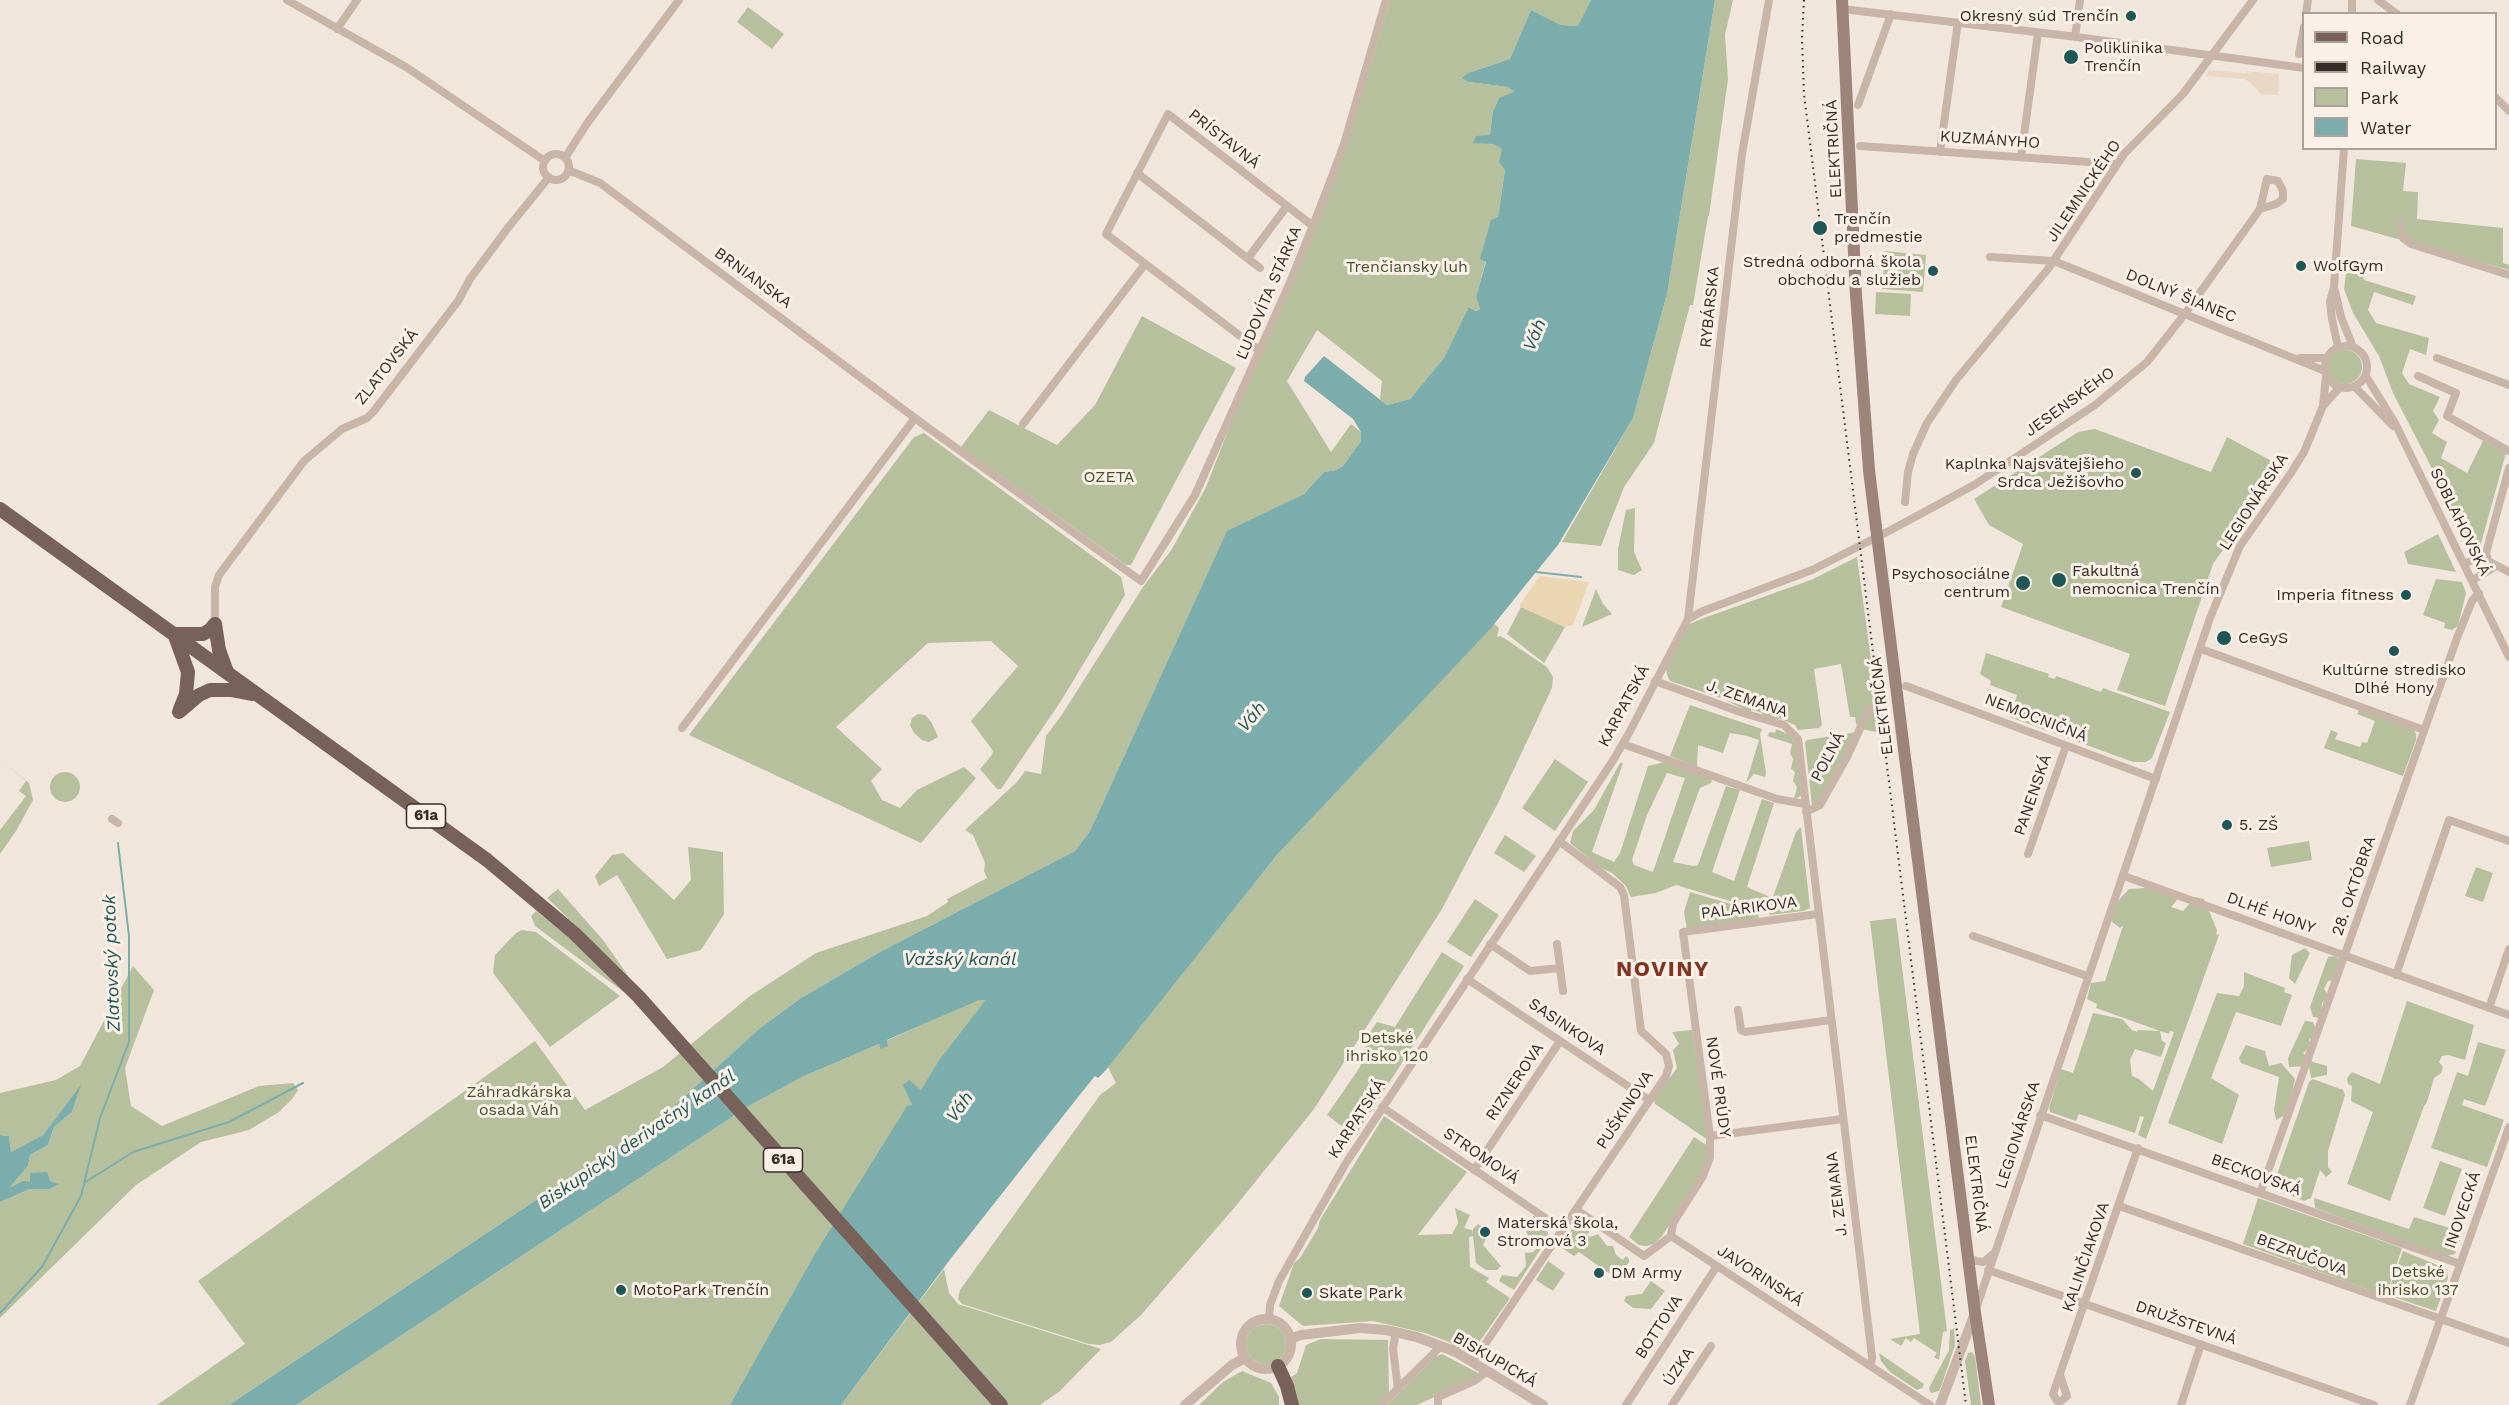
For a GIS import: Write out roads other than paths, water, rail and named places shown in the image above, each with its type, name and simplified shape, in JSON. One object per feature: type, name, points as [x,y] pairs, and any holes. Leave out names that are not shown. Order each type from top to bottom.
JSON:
[{"type":"main road","name":"ELEKTRIČNÁ","points":[[1842,4],[1869,470],[1975,1313],[1989,1405]]},
{"type":"main road","name":"61a","points":[[0,509],[519,885],[551,912],[639,997],[1000,1405]]},
{"type":"main road","points":[[215,624],[203,634],[174,634],[188,672],[186,694],[179,711],[199,695],[210,690],[232,690],[260,696]]},
{"type":"main road","points":[[215,624],[219,650],[227,672]]},
{"type":"main road","name":"61a","points":[[894,1286],[936,1323],[1009,1405]]},
{"type":"main road","points":[[1278,1366],[1292,1405]]},
{"type":"street","points":[[287,0],[406,68],[545,161]]},
{"type":"street","points":[[338,29],[357,0]]},
{"type":"street","points":[[565,158],[583,129],[679,0]]},
{"type":"street","name":"ĽUDOVÍTA STÁRKA","points":[[1141,581],[1195,495],[1313,226],[1344,144],[1386,0]]},
{"type":"street","name":"RYBÁRSKA","points":[[1688,619],[1742,154],[1769,0]]},
{"type":"street","points":[[2075,37],[2080,0]]},
{"type":"street","name":"JILEMNICKÉHO","points":[[1905,502],[1910,463],[1927,423],[1956,380],[2054,261],[2117,164],[2132,145],[2183,94],[2253,0]]},
{"type":"street","points":[[2378,0],[2394,12]]},
{"type":"street","points":[[1842,4],[1892,14],[2214,54],[2302,68]]},
{"type":"street","points":[[1858,105],[1892,14]]},
{"type":"street","points":[[1940,152],[1958,22]]},
{"type":"street","points":[[2021,157],[2038,33]]},
{"type":"street","points":[[2299,54],[2302,38]]},
{"type":"street","points":[[2497,99],[2509,111]]},
{"type":"street","name":"PRÍSTAVNÁ","points":[[1260,351],[1106,234],[1168,114],[1313,226]]},
{"type":"street","name":"KUZMÁNYHO","points":[[1860,146],[2117,164]]},
{"type":"street","points":[[2338,347],[2331,308],[2344,150]]},
{"type":"street","points":[[552,154],[565,158],[568,170],[561,178],[549,177],[544,170],[545,161],[552,154]]},
{"type":"street","name":"BRNIANSKA","points":[[568,170],[600,183],[915,418],[1141,581]]},
{"type":"street","points":[[1137,173],[1260,268]]},
{"type":"street","name":"ZLATOVSKÁ","points":[[215,624],[215,587],[219,575],[304,461],[342,429],[363,420],[374,411],[458,302],[470,279],[500,238],[549,177]]},
{"type":"street","points":[[1248,258],[1287,206]]},
{"type":"street","name":"JESENSKÉHO","points":[[1688,619],[1703,611],[1791,579],[1842,555],[1974,485],[2095,405],[2147,362],[2184,315],[2260,209]]},
{"type":"street","points":[[2400,223],[2403,238],[2509,275]]},
{"type":"street","name":"JILEMNICKÉHO","points":[[1990,257],[2054,261]]},
{"type":"street","name":"DOLNÝ ŠIANEC","points":[[2054,261],[2296,358],[2325,374]]},
{"type":"street","points":[[1023,424],[1145,264]]},
{"type":"street","points":[[2325,374],[2331,383],[2339,388],[2355,387],[2366,376],[2367,369],[2364,356],[2353,347],[2341,318],[2334,287]]},
{"type":"street","points":[[2327,358],[2338,347],[2353,347]]},
{"type":"street","name":"DOLNÝ ŠIANEC","points":[[2296,358],[2327,358]]},
{"type":"street","name":"LEGIONÁRSKA","points":[[1940,1405],[1975,1313],[2087,976],[2124,876],[2210,618],[2240,546],[2304,452],[2323,406],[2327,358]]},
{"type":"street","points":[[2437,358],[2509,385]]},
{"type":"street","name":"SOBLAHOVSKÁ","points":[[2366,376],[2370,386],[2389,411],[2509,657]]},
{"type":"street","points":[[2418,376],[2456,393],[2447,416],[2509,451]]},
{"type":"street","name":"SOBLAHOVSKÁ","points":[[2355,387],[2399,434]]},
{"type":"street","name":"LEGIONÁRSKA","points":[[2323,406],[2339,388]]},
{"type":"street","points":[[682,728],[915,418]]},
{"type":"street","points":[[2473,580],[2490,560],[2509,468]]},
{"type":"street","points":[[2465,564],[2490,560],[2509,572]]},
{"type":"street","name":"28. OKTÓBRA","points":[[2261,1191],[2457,638],[2472,601],[2479,593]]},
{"type":"street","name":"KARPATSKÁ","points":[[1269,1320],[1270,1305],[1279,1281],[1346,1163],[1623,744],[1688,619]]},
{"type":"street","points":[[2201,649],[2424,730]]},
{"type":"street","name":"J. ZEMANA","points":[[1655,681],[1743,713],[1784,725],[1797,736],[1872,1357],[1871,1365]]},
{"type":"street","name":"NEMOCNIČNÁ","points":[[1906,686],[2156,779]]},
{"type":"street","name":"POĽNÁ","points":[[1806,808],[1820,805],[1847,757],[1869,709]]},
{"type":"street","points":[[1623,744],[1806,808]]},
{"type":"street","name":"PANENSKÁ","points":[[2028,854],[2066,746]]},
{"type":"street","points":[[2396,975],[2449,820],[2509,841]]},
{"type":"street","name":"PUŠKINOVA","points":[[1473,1362],[1666,1076],[1669,1066],[1669,1059],[1661,1048],[1647,1039],[1641,1031],[1624,895],[1615,882],[1559,842]]},
{"type":"street","name":"DLHÉ HONY","points":[[2124,876],[2509,1015]]},
{"type":"street","name":"PALÁRIKOVA","points":[[1683,932],[1818,915]]},
{"type":"street","name":"NOVÉ PRÚDY","points":[[1671,1236],[1673,1223],[1708,1167],[1710,1157],[1710,1137],[1683,932]]},
{"type":"street","points":[[1973,936],[2087,976]]},
{"type":"street","points":[[1490,944],[1530,971],[1560,968]]},
{"type":"street","points":[[1557,944],[1563,991]]},
{"type":"street","points":[[2489,1008],[2509,949]]},
{"type":"street","name":"SASINKOVA","points":[[1467,979],[1649,1100]]},
{"type":"street","points":[[1738,1010],[1741,1030],[1745,1032],[1832,1020]]},
{"type":"street","name":"RIZNEROVA","points":[[1474,1170],[1560,1041]]},
{"type":"street","name":"STROMOVÁ","points":[[1382,1107],[1563,1230]]},
{"type":"street","name":"BECKOVSKÁ","points":[[2040,1115],[2261,1191],[2460,1264]]},
{"type":"street","points":[[1710,1137],[1843,1119]]},
{"type":"street","name":"INOVECKÁ","points":[[2410,1405],[2507,1141],[2509,1127]]},
{"type":"street","name":"KALINČIAKOVA","points":[[2060,1375],[2086,1305],[2138,1148]]},
{"type":"street","name":"BEZRUČOVA","points":[[2119,1206],[2509,1343]]},
{"type":"street","points":[[1577,1210],[1644,1256],[1671,1236]]},
{"type":"street","name":"JAVORINSKÁ","points":[[1671,1236],[1930,1405]]},
{"type":"street","points":[[1968,1257],[1976,1262],[1984,1262],[1995,1251]]},
{"type":"street","name":"BOTTOVA","points":[[1626,1405],[1717,1266]]},
{"type":"street","name":"DRUŽSTEVNÁ","points":[[1988,1270],[2374,1405]]},
{"type":"street","points":[[1269,1320],[1281,1325],[1290,1339],[1289,1353],[1278,1366],[1268,1369],[1260,1368],[1245,1358],[1241,1344],[1246,1330],[1257,1321],[1269,1320]]},
{"type":"street","name":"BISKUPICKÁ","points":[[1290,1339],[1301,1335],[1351,1329],[1396,1332],[1441,1346],[1473,1362],[1543,1405]]},
{"type":"street","points":[[1396,1332],[1394,1348],[1398,1389]]},
{"type":"street","points":[[2181,1405],[2201,1344]]},
{"type":"street","points":[[1381,1405],[1441,1346]]},
{"type":"street","name":"ÚZKA","points":[[1672,1405],[1711,1346]]},
{"type":"street","points":[[1958,1361],[1968,1347],[1976,1351],[1982,1360]]},
{"type":"street","points":[[1185,1405],[1232,1365],[1245,1358]]},
{"type":"street","points":[[1438,1405],[1438,1398],[1474,1381],[1488,1371]]},
{"type":"water","points":[[1591,0],[1715,0],[1667,294],[1633,418],[1558,545],[1491,628],[1276,856],[1105,1071],[1098,1078],[1095,1076],[1082,1092],[952,1257],[841,1405],[730,1405],[815,1254],[907,1106],[912,1105],[903,1085],[909,1080],[921,1090],[939,1060],[986,1000],[979,1000],[887,1040],[888,1046],[881,1049],[879,1044],[802,1077],[747,1107],[296,1405],[229,1405],[665,1114],[759,1029],[801,998],[878,953],[1075,851],[1090,831],[1227,531],[1304,494],[1324,472],[1343,466],[1361,441],[1361,432],[1353,419],[1304,381],[1305,377],[1324,356],[1387,405],[1410,399],[1444,358],[1469,307],[1476,311],[1480,309],[1476,297],[1486,262],[1480,259],[1491,220],[1498,217],[1505,170],[1499,162],[1502,149],[1494,144],[1473,143],[1476,136],[1490,135],[1493,111],[1499,98],[1514,92],[1508,87],[1469,82],[1462,78],[1468,73],[1510,59],[1531,10],[1561,25],[1578,26]]},
{"type":"water","points":[[81,1085],[72,1112],[54,1127],[48,1145],[30,1155],[28,1166],[9,1188],[23,1181],[30,1182],[30,1173],[47,1172],[50,1181],[59,1184],[50,1189],[30,1189],[0,1202],[0,1135],[9,1136],[11,1152],[43,1135]]},
{"type":"waterway","points":[[1536,572],[1581,577]]},
{"type":"waterway","name":"Zlatovský potok","points":[[0,1313],[42,1267],[81,1196],[100,1118],[129,1042],[129,936],[118,843]]},
{"type":"waterway","name":"Zlatovský potok","points":[[84,1183],[133,1152],[229,1122],[303,1083]]},
{"type":"railway","points":[[1804,0],[1802,38],[1804,94],[1966,1405]]},
{"type":"place","name":"Okresný súd Trenčín","points":[[2131,16]]},
{"type":"place","name":"Poliklinika Trenčín","points":[[2071,57]]},
{"type":"place","name":"Trenčín predmestie","points":[[1820,228]]},
{"type":"place","name":"WolfGym","points":[[2301,266]]},
{"type":"place","name":"Stredná odborná škola obchodu a služieb","points":[[1933,271]]},
{"type":"place","name":"Kaplnka Najsvätejšieho Srdca Ježišovho","points":[[2136,473]]},
{"type":"place","name":"Fakultná nemocnica Trenčín","points":[[2059,580]]},
{"type":"place","name":"Psychosociálne centrum","points":[[2023,583]]},
{"type":"place","name":"Imperia fitness","points":[[2406,595]]},
{"type":"place","name":"CeGyS","points":[[2224,638]]},
{"type":"place","name":"Kultúrne stredisko Dlhé Hony","points":[[2394,651]]},
{"type":"place","name":"5. ZŠ","points":[[2227,825]]},
{"type":"place","name":"Materská škola, Stromová 3","points":[[1485,1232]]},
{"type":"place","name":"DM Army","points":[[1599,1273]]},
{"type":"place","name":"MotoPark Trenčín","points":[[621,1290]]},
{"type":"place","name":"Skate Park","points":[[1307,1293]]},
{"type":"district","name":"NOVINY","points":[[1663,970]]},
{"type":"park label","name":"Trenčiansky luh","points":[[1407,267]]},
{"type":"park label","name":"OZETA","points":[[1109,477]]},
{"type":"park label","name":"Detské ihrisko 120","points":[[1387,1047]]},
{"type":"park label","name":"Záhradkárska osada Váh","points":[[519,1101]]},
{"type":"park label","name":"Detské ihrisko 137","points":[[2418,1281]]},
{"type":"water label","name":"Váh","points":[[1535,335]]},
{"type":"water label","name":"Váh","points":[[1252,717]]},
{"type":"water label","name":"Važský kanál","points":[[960,960]]},
{"type":"water label","name":"Váh","points":[[960,1107]]},
{"type":"water label","name":"Biskupický derivačný kanál","points":[[637,1140]]}]
